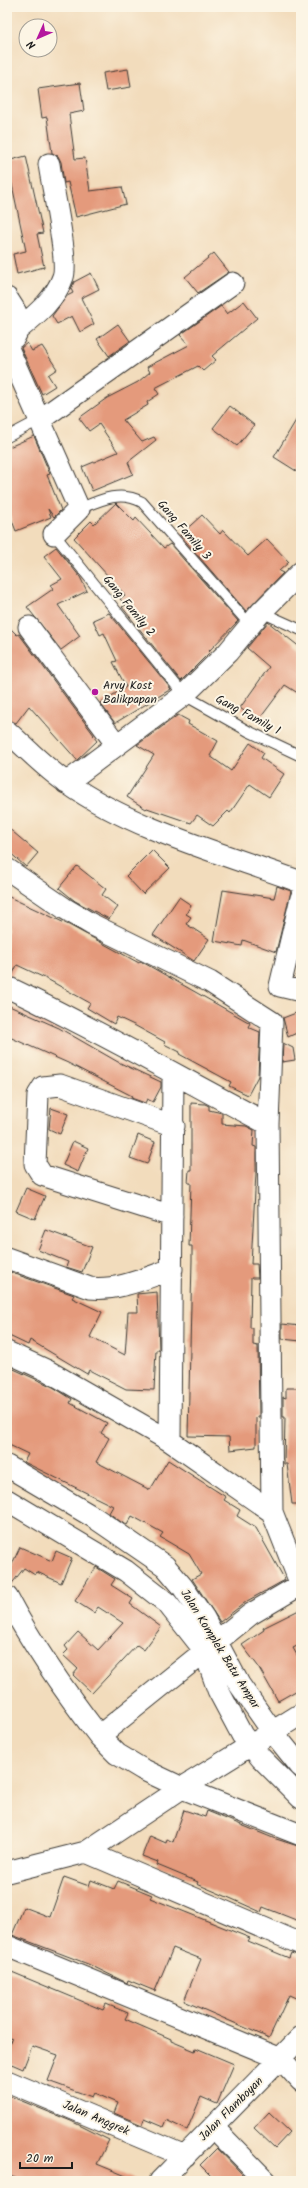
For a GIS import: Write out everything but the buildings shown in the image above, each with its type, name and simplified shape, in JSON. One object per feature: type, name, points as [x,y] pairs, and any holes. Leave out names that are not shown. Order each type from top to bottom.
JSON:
[{"type":"street","points":[[11,339],[40,311],[60,287],[66,268],[49,164]]},
{"type":"street","points":[[41,419],[233,284]]},
{"type":"street","points":[[7,298],[16,312],[11,339],[41,419],[80,509],[54,534]]},
{"type":"street","points":[[66,783],[184,695],[228,652],[256,619],[301,572]]},
{"type":"street","points":[[29,627],[117,745]]},
{"type":"street","points":[[7,731],[66,783],[100,802],[142,823],[301,882]]},
{"type":"street","points":[[12,875],[91,924],[210,982],[272,1022],[268,1124],[272,1512],[301,1585],[252,1614],[210,1645],[99,1736]]},
{"type":"street","points":[[301,898],[280,986],[301,991]]},
{"type":"street","points":[[7,987],[89,1027],[173,1074],[268,1124]]},
{"type":"street","points":[[170,1441],[174,1126],[173,1074]]},
{"type":"street","points":[[172,1216],[42,1175],[35,1164],[38,1095],[44,1087],[60,1085],[174,1126]]},
{"type":"street","points":[[7,1258],[90,1288],[101,1289],[124,1285],[172,1269]]},
{"type":"street","points":[[7,1352],[48,1371],[170,1441],[272,1512]]},
{"type":"street","name":"Jalan Komplek Batu Ampar","points":[[7,1466],[95,1518],[165,1566],[182,1586],[210,1645],[218,1690],[232,1718],[250,1745],[301,1798]]},
{"type":"street","name":"Jalan Komplek Batu Ampar","points":[[7,1500],[126,1571],[167,1603],[210,1645],[272,1732],[301,1767]]},
{"type":"street","points":[[7,1597],[28,1636],[72,1701],[99,1736],[117,1754],[142,1769],[182,1788],[301,1835]]},
{"type":"street","points":[[7,1872],[86,1852],[182,1788],[301,1714]]},
{"type":"street","points":[[86,1852],[301,1944]]},
{"type":"street","points":[[7,1946],[281,2059],[301,2081]]},
{"type":"street","name":"Jalan Flamboyan","points":[[160,2181],[301,2037]]},
{"type":"street","name":"Jalan Anggrek","points":[[7,2081],[185,2156]]},
{"type":"street","points":[[213,2127],[266,2181]]},
{"type":"lane","points":[[7,436],[41,419]]},
{"type":"lane","name":"Gang Family 3","points":[[80,509],[106,498],[125,495],[142,502],[256,619]]},
{"type":"lane","name":"Gang Family 2","points":[[54,534],[184,695]]},
{"type":"lane","points":[[256,619],[301,630]]},
{"type":"lane","name":"Gang Family 1","points":[[184,695],[248,730],[301,756]]},
{"type":"place","name":"Arvy Kost Balikpapan","points":[[95,692]]}]
